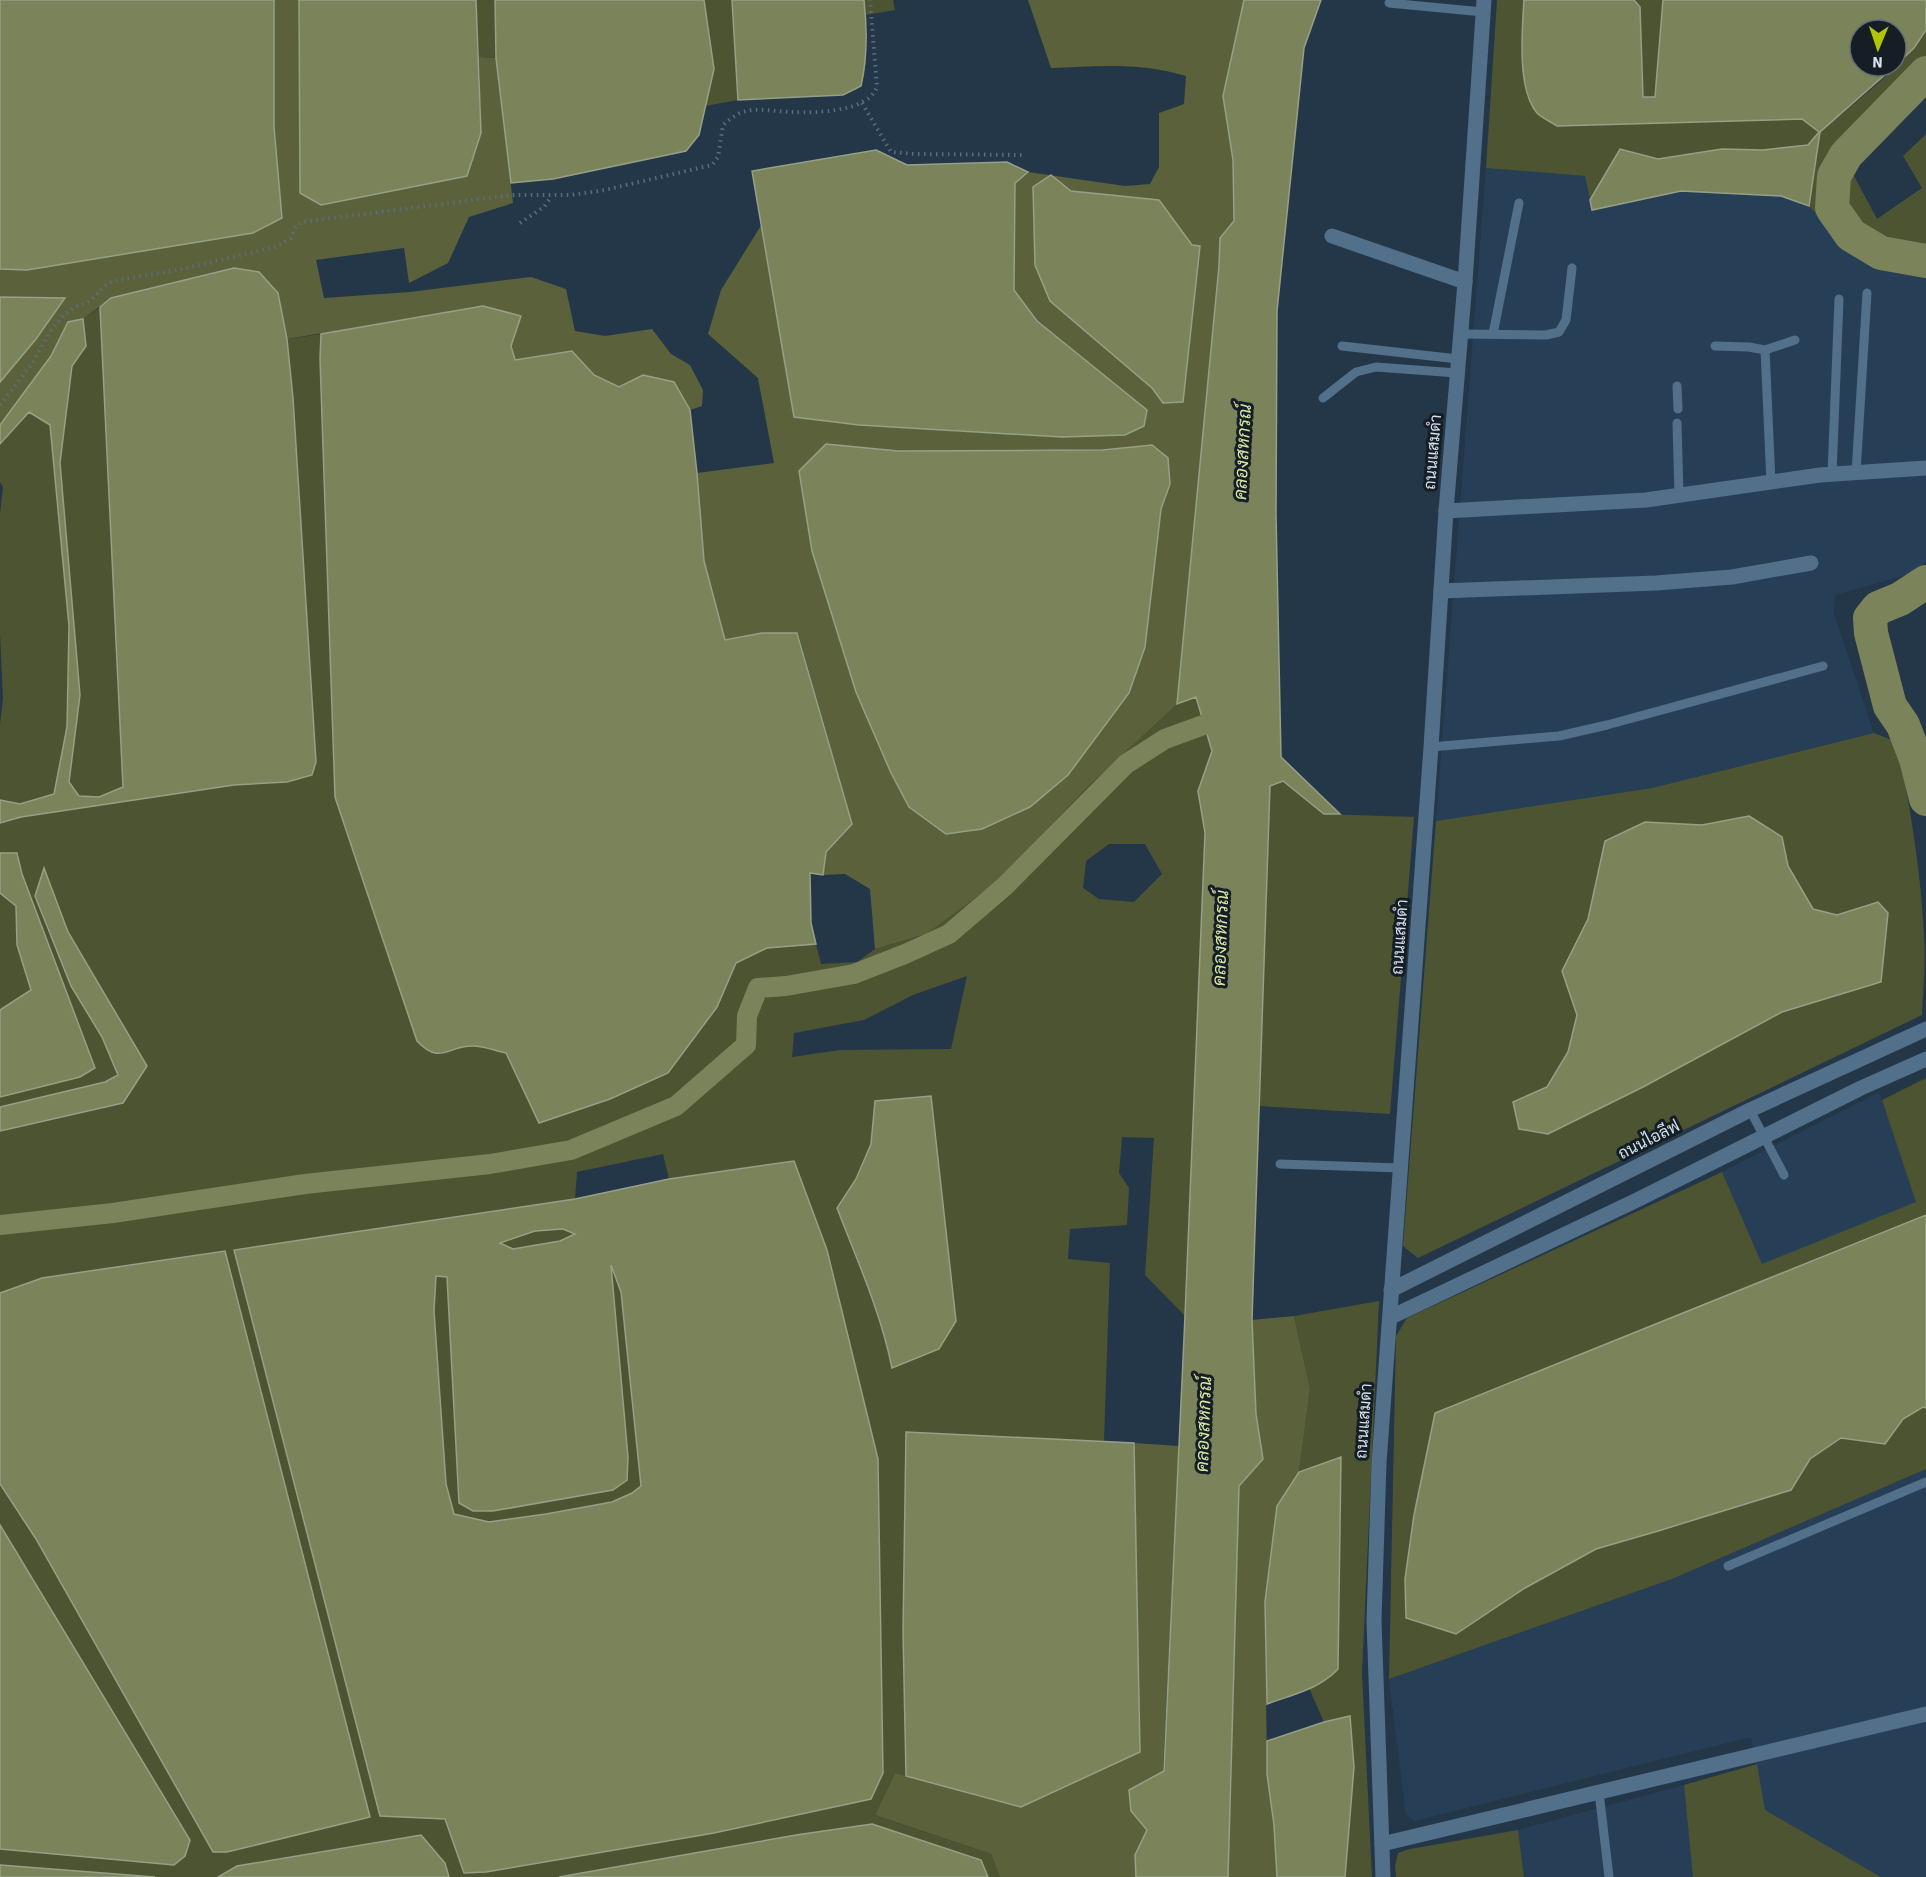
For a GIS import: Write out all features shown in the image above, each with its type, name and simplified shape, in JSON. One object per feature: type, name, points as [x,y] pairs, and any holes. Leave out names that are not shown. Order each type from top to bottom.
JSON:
[{"type":"street","name":"ถนนแสมดำ","points":[[1383,1877],[1374,1621],[1379,1463],[1484,6]]},
{"type":"street","points":[[1332,236],[1465,282]]},
{"type":"street","points":[[1446,511],[1646,500],[1832,474],[1926,468]]},
{"type":"street","points":[[1441,591],[1656,583],[1732,577],[1811,563]]},
{"type":"street","name":"ถนนไอลีฟ","points":[[1391,1290],[1750,1110],[1926,1029]]},
{"type":"street","points":[[1390,1317],[1926,1059]]},
{"type":"street","points":[[1382,1844],[1926,1714]]},
{"type":"lane","points":[[1389,3],[1484,6]]},
{"type":"lane","points":[[1493,334],[1519,203]]},
{"type":"lane","points":[[1461,334],[1546,335],[1559,332],[1566,320],[1572,268]]},
{"type":"lane","points":[[1856,473],[1866,293]]},
{"type":"lane","points":[[1832,474],[1839,299]]},
{"type":"lane","points":[[1715,346],[1765,350],[1796,340]]},
{"type":"lane","points":[[1342,346],[1458,366]]},
{"type":"lane","points":[[1765,350],[1771,482]]},
{"type":"lane","points":[[1323,398],[1356,372],[1376,367],[1458,366]]},
{"type":"lane","points":[[1677,386],[1678,409]]},
{"type":"lane","points":[[1677,423],[1679,496]]},
{"type":"lane","points":[[1431,747],[1568,734],[1823,666]]},
{"type":"lane","points":[[1750,1110],[1784,1175]]},
{"type":"lane","points":[[1280,1164],[1401,1168]]},
{"type":"lane","points":[[1728,1566],[1926,1482]]},
{"type":"lane","points":[[1599,1792],[1610,1877]]},
{"type":"path","points":[[0,405],[32,364],[49,333],[63,316],[75,307],[90,301],[113,281],[182,269],[276,248],[291,238],[296,226],[302,222],[512,195],[571,195],[605,190],[712,165],[718,157],[723,125],[744,112],[837,110],[862,103],[870,98],[877,87],[870,0]]},
{"type":"path","points":[[862,103],[891,152],[1026,155]]},
{"type":"path","points":[[520,223],[538,212],[552,196]]},
{"type":"shaded area","points":[[274,0],[299,0],[300,193],[481,133],[479,57],[496,58],[513,203],[469,217],[448,263],[409,283],[404,248],[316,260],[324,298],[410,292],[531,277],[566,289],[575,331],[605,336],[652,329],[671,354],[690,365],[703,390],[702,406],[690,410],[674,382],[643,375],[619,387],[594,375],[571,351],[514,360],[511,346],[483,306],[287,339],[278,293],[111,298],[83,319],[68,322],[51,356],[0,425],[0,382],[36,339],[65,299],[0,297],[0,269],[22,270],[282,218],[274,127]]},
{"type":"shaded area","points":[[476,0],[495,0],[496,58],[479,57]]},
{"type":"shaded area","points":[[704,0],[732,0],[738,100],[705,106],[714,69]]},
{"type":"shaded area","points":[[864,0],[893,0],[895,10],[866,15]]},
{"type":"shaded area","points":[[1028,0],[1244,0],[1223,96],[1233,160],[1234,221],[1220,239],[1177,704],[1087,787],[998,881],[926,934],[875,949],[870,889],[845,874],[823,875],[826,852],[852,823],[798,633],[762,633],[725,640],[704,561],[697,473],[774,463],[758,378],[708,334],[721,290],[762,224],[794,417],[859,425],[986,433],[1147,410],[1037,321],[1014,290],[1015,183],[1028,172],[1125,186],[1150,184],[1159,167],[1159,113],[1184,104],[1186,76],[1136,67],[1051,68]],"holes":[[[1051,176],[1070,191],[1159,200],[1192,245],[1199,246],[1183,402],[1163,403],[1152,388]],[[826,444],[898,451],[1103,450],[1152,445],[1170,484],[1161,509],[1145,646],[946,834],[909,807],[891,773]]]},
{"type":"shaded area","points":[[1497,0],[1524,0],[1522,33],[1557,126],[1803,119],[1820,132],[1883,78],[1908,78],[1908,53],[1926,30],[1926,85],[1856,155],[1853,174],[1877,219],[1922,188],[1903,156],[1926,134],[1926,269],[1897,267],[1849,248],[1809,206],[1819,133],[1808,145],[1763,150],[1722,149],[1658,159],[1620,149],[1590,200],[1585,176],[1486,168]]},
{"type":"shaded area","points":[[1634,0],[1663,0],[1655,98],[1643,97],[1640,7]]},
{"type":"shaded area","points":[[1486,168],[1585,176],[1592,210],[1681,191],[1781,196],[1809,206],[1849,248],[1897,267],[1926,269],[1926,562],[1913,573],[1835,595],[1834,614],[1874,733],[1652,788],[1436,821]]},
{"type":"shaded area","points":[[100,307],[124,787],[99,797],[79,796],[69,782],[80,695],[60,463],[72,366],[86,346],[83,319]]},
{"type":"shaded area","points":[[321,334],[335,797],[417,1041],[432,1052],[439,1053],[473,1046],[506,1053],[528,1101],[717,1007],[736,963],[767,948],[816,944],[821,964],[857,962],[875,949],[926,934],[1145,732],[1177,704],[1196,697],[1212,751],[1198,791],[1205,833],[1185,1316],[1145,1275],[1154,1138],[1122,1137],[1119,1173],[1129,1188],[1127,1225],[1070,1229],[1068,1259],[1110,1263],[1104,1442],[906,1432],[903,1632],[906,1776],[895,1773],[875,1815],[991,1854],[1000,1877],[988,1877],[981,1860],[796,1835],[559,1877],[449,1877],[445,1863],[420,1835],[238,1866],[218,1877],[155,1877],[0,1865],[0,1849],[174,1865],[190,1840],[0,1525],[0,1484],[36,1539],[213,1852],[227,1852],[370,1817],[225,1251],[42,1278],[0,1293],[0,1131],[123,1104],[113,1007],[68,932],[44,869],[35,896],[48,931],[102,1037],[118,1075],[106,1082],[0,1107],[0,1097],[80,1077],[95,1068],[22,874],[18,853],[0,853],[0,823],[21,817],[234,785],[287,782],[312,774],[316,762],[293,398],[287,339]],"holes":[[[1109,844],[1145,844],[1162,874],[1134,902],[1099,899],[1083,888],[1086,861]],[[967,976],[951,1049],[840,1050],[792,1057],[794,1033],[864,1020],[913,995]],[[875,1101],[893,1367],[873,1302],[837,1208],[856,1179],[871,1144]],[[663,1154],[669,1179],[794,1161],[827,1250],[878,1459],[464,1873],[234,1250],[575,1199],[577,1172]]]},
{"type":"shaded area","points":[[29,411],[50,425],[69,626],[67,727],[54,794],[20,804],[0,800],[0,724],[3,699],[0,633],[0,514],[3,487],[0,482],[0,444]]},
{"type":"shaded area","points":[[1874,733],[1897,742],[1918,863],[1923,912],[1925,956],[1922,1015],[1418,1258],[1403,1246],[1436,821],[1652,788]],"holes":[[[1749,816],[1782,837],[1788,866],[1813,909],[1837,915],[1878,902],[1884,949],[1881,982],[1782,1012],[1643,1087],[1548,1134],[1513,1102],[1547,1087],[1568,1052],[1577,1015],[1562,971],[1588,919],[1605,840],[1645,822],[1702,825]]]},
{"type":"shaded area","points":[[1283,781],[1324,814],[1414,817],[1390,1114],[1259,1106],[1270,786]]},
{"type":"shaded area","points":[[0,893],[16,906],[17,945],[31,990],[0,1010]]},
{"type":"shaded area","points":[[1926,1078],[1926,1215],[1435,1413],[1525,1588],[1596,1549],[1791,1490],[1810,1459],[1841,1438],[1885,1444],[1903,1419],[1923,1407],[1926,1408],[1926,1469],[1672,1579],[1389,1679],[1396,1336],[1407,1318],[1722,1172],[1762,1264],[1916,1202],[1882,1100]]},
{"type":"shaded area","points":[[1879,1092],[1917,1202],[1762,1265],[1722,1172]]},
{"type":"shaded area","points":[[563,1229],[576,1234],[560,1241],[513,1249],[499,1242],[535,1231]]},
{"type":"shaded area","points":[[610,1263],[621,1292],[641,1486],[612,1502],[546,1514],[489,1522],[454,1514],[446,1484],[434,1311],[436,1275],[447,1277],[459,1503],[473,1511],[493,1511],[613,1490],[627,1480],[628,1457]]},
{"type":"shaded area","points":[[1379,1301],[1362,1673],[1372,1877],[1345,1877],[1354,1767],[1350,1716],[1324,1722],[1309,1688],[1330,1678],[1340,1457],[1299,1472],[1310,1389],[1294,1316]]},
{"type":"shaded area","points":[[1294,1316],[1310,1389],[1299,1472],[1277,1506],[1265,1602],[1267,1774],[1274,1825],[1277,1877],[1228,1877],[1239,1486],[1263,1459],[1256,1414],[1252,1320]]},
{"type":"shaded area","points":[[1134,1443],[1179,1446],[1163,1771],[1131,1811],[1147,1830],[1135,1855],[1136,1877],[1000,1877],[991,1854],[875,1815],[895,1773],[1021,1807],[1140,1752]]},
{"type":"shaded area","points":[[1926,1469],[1926,1877],[1881,1877],[1765,1810],[1751,1737],[1414,1821],[1406,1814],[1389,1679],[1672,1579]]},
{"type":"shaded area","points":[[1757,1764],[1765,1810],[1881,1877],[1693,1877],[1684,1785]]},
{"type":"shaded area","points":[[1684,1785],[1693,1877],[1524,1877],[1518,1830]]},
{"type":"shaded area","points":[[1518,1830],[1524,1877],[1396,1877],[1395,1866],[1398,1853]]},
{"type":"water","points":[[0,0],[274,0],[274,127],[282,218],[253,233],[27,270],[0,269]]},
{"type":"water","points":[[299,0],[476,0],[481,133],[467,176],[321,205],[300,193]]},
{"type":"water","points":[[495,0],[704,0],[714,69],[699,135],[686,151],[553,179],[511,183],[496,58]]},
{"type":"water","points":[[732,0],[864,0],[866,43],[861,86],[843,95],[738,100]]},
{"type":"water","name":"คลองสหกรณ์","points":[[1244,0],[1321,0],[1304,48],[1277,311],[1276,514],[1281,757],[1340,814],[1324,814],[1283,781],[1270,786],[1252,1320],[1256,1414],[1263,1459],[1239,1486],[1228,1877],[1136,1877],[1135,1855],[1147,1830],[1131,1811],[1129,1790],[1164,1771],[1205,833],[1198,791],[1212,751],[1196,697],[1177,704],[1220,238],[1234,221],[1233,160],[1223,96]]},
{"type":"water","points":[[1524,0],[1634,0],[1640,7],[1643,97],[1655,97],[1663,0],[1926,0],[1926,30],[1908,54],[1908,18],[1848,18],[1848,78],[1881,78],[1820,132],[1809,206],[1781,196],[1681,191],[1592,210],[1590,200],[1620,149],[1658,159],[1722,149],[1763,150],[1808,145],[1819,132],[1802,119],[1557,126],[1537,113],[1526,90],[1522,59]]},
{"type":"water","points":[[876,150],[907,165],[1007,162],[1028,172],[1015,183],[1014,290],[1037,321],[1147,410],[1144,426],[1125,435],[1062,437],[859,425],[794,417],[752,171]]},
{"type":"water","points":[[1051,175],[1071,191],[1159,200],[1192,245],[1200,246],[1183,402],[1163,403],[1152,388],[1050,301],[1035,265],[1033,187]]},
{"type":"water","points":[[234,268],[259,272],[278,293],[287,339],[293,398],[316,762],[312,775],[287,782],[234,785],[21,817],[0,823],[0,800],[20,804],[54,794],[67,727],[69,626],[50,425],[29,412],[0,444],[0,425],[51,356],[68,322],[83,319],[86,346],[72,366],[60,463],[80,695],[69,782],[79,796],[99,797],[123,787],[100,307],[111,298]]},
{"type":"water","points":[[0,297],[65,298],[36,339],[0,382]]},
{"type":"water","points":[[483,306],[521,316],[511,346],[515,360],[572,351],[594,375],[619,387],[643,375],[674,382],[690,410],[704,561],[725,640],[762,633],[797,633],[852,824],[826,852],[823,875],[810,873],[811,923],[816,944],[767,948],[736,963],[717,1007],[668,1073],[610,1099],[539,1123],[506,1053],[473,1046],[438,1053],[425,1048],[417,1041],[335,797],[321,334]]},
{"type":"water","points":[[826,444],[898,451],[1103,450],[1152,445],[1168,458],[1170,484],[1161,509],[1145,647],[1129,693],[1068,775],[1030,807],[982,829],[946,834],[909,807],[891,773],[856,692],[812,551],[799,471]]},
{"type":"water","points":[[1749,816],[1782,837],[1788,866],[1813,909],[1837,915],[1878,902],[1888,913],[1881,982],[1782,1012],[1643,1087],[1548,1134],[1519,1129],[1513,1102],[1547,1087],[1568,1052],[1577,1015],[1562,971],[1588,919],[1605,841],[1645,822],[1702,825]]},
{"type":"water","points":[[0,853],[17,853],[22,874],[95,1068],[80,1077],[0,1097],[0,1010],[31,990],[17,945],[16,906],[0,893]]},
{"type":"water","points":[[44,868],[68,932],[147,1066],[123,1103],[0,1131],[0,1107],[105,1082],[118,1075],[102,1037],[71,986],[35,896]]},
{"type":"water","points":[[931,1096],[956,1321],[939,1349],[892,1368],[875,1307],[837,1208],[856,1179],[871,1144],[875,1101]]},
{"type":"water","points":[[794,1161],[827,1250],[878,1459],[883,1773],[871,1799],[714,1833],[486,1872],[464,1873],[445,1819],[380,1816],[234,1250],[575,1199],[669,1179]],"holes":[[[563,1229],[575,1234],[560,1241],[513,1249],[500,1243],[535,1231]],[[611,1265],[621,1292],[641,1486],[612,1502],[546,1514],[489,1522],[454,1514],[446,1484],[434,1311],[436,1276],[447,1277],[459,1503],[473,1511],[493,1511],[613,1490],[627,1480],[628,1457]]]},
{"type":"water","points":[[1926,1215],[1926,1408],[1923,1407],[1903,1419],[1885,1444],[1841,1438],[1810,1459],[1791,1490],[1596,1549],[1525,1588],[1456,1634],[1406,1618],[1405,1579],[1414,1515],[1435,1413]]},
{"type":"water","points":[[225,1251],[370,1817],[227,1852],[213,1852],[36,1539],[0,1484],[0,1293],[42,1278]]},
{"type":"water","points":[[906,1432],[1134,1443],[1140,1752],[1021,1807],[906,1776],[903,1632]]},
{"type":"water","points":[[1341,1457],[1338,1669],[1323,1682],[1267,1704],[1265,1602],[1277,1506],[1299,1472]]},
{"type":"water","points":[[0,1525],[190,1840],[185,1856],[174,1865],[0,1849]]},
{"type":"water","points":[[1350,1716],[1354,1767],[1345,1877],[1277,1877],[1274,1825],[1267,1774],[1267,1741]]},
{"type":"water","points":[[872,1824],[981,1860],[988,1877],[559,1877],[796,1835]]},
{"type":"water","points":[[421,1835],[445,1863],[449,1877],[218,1877],[237,1866]]},
{"type":"water","points":[[0,1865],[155,1877],[0,1877]]},
{"type":"waterway","points":[[1926,73],[1846,155],[1834,176],[1832,208],[1851,235],[1881,253],[1926,261]]},
{"type":"waterway","points":[[1926,582],[1900,599],[1878,608],[1870,618],[1871,633],[1890,706],[1903,725],[1916,759],[1926,799]]},
{"type":"waterway","points":[[0,1225],[113,1213],[305,1184],[490,1164],[571,1150],[676,1106],[746,1045],[747,1016],[758,988],[786,986],[854,974],[949,934],[1005,886],[1126,764],[1165,739],[1228,716]]}]
